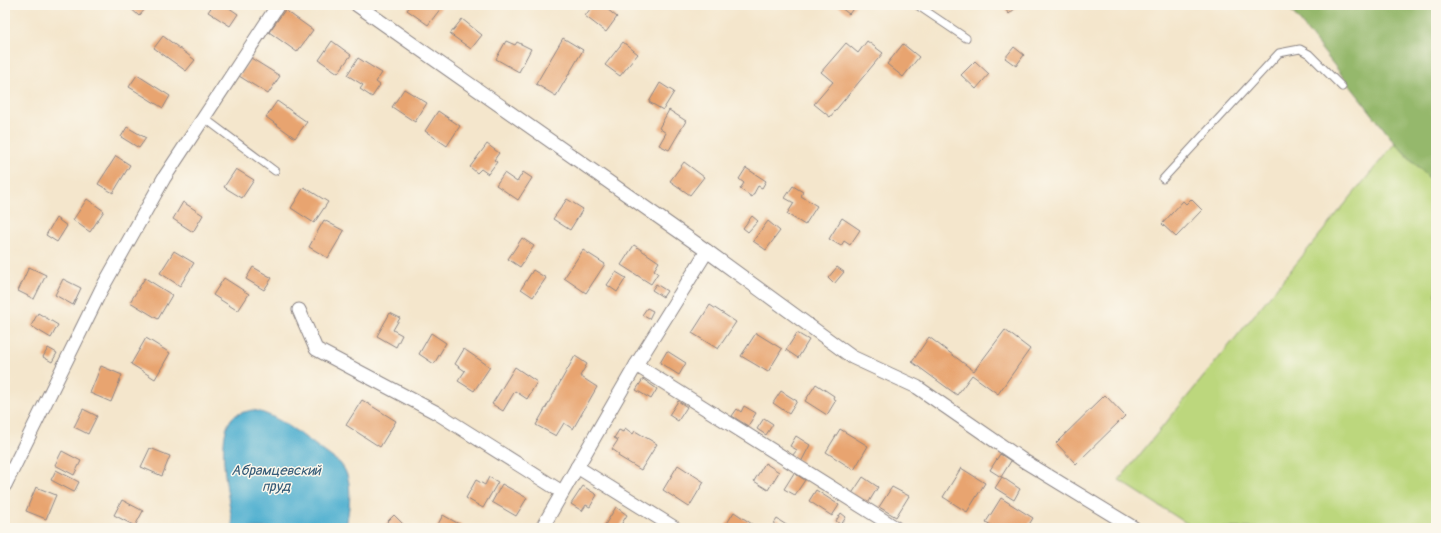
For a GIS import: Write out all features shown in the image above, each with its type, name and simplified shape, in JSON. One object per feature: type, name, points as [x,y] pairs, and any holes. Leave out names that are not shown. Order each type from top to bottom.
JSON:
[{"type":"street","points":[[5,486],[101,290],[164,178],[278,5]]},
{"type":"street","points":[[358,5],[707,251],[852,356],[917,387],[1024,461],[1134,528]]},
{"type":"street","points":[[542,528],[636,365],[707,251]]},
{"type":"street","points":[[299,310],[316,349],[437,413],[562,492]]},
{"type":"street","points":[[636,365],[896,528]]},
{"type":"street","points":[[577,467],[675,528]]},
{"type":"lane","points":[[917,5],[966,38]]},
{"type":"lane","points":[[1163,179],[1279,53],[1300,49],[1309,54],[1342,87]]},
{"type":"lane","points":[[203,117],[275,171]]},
{"type":"green space","points":[[1287,5],[1436,5],[1436,185],[1395,143]]},
{"type":"green space","points":[[1395,143],[1436,185],[1436,528],[1194,528],[1119,480]]},
{"type":"water","name":"Абрамцевский пруд","points":[[252,410],[263,413],[286,424],[340,463],[348,477],[350,494],[346,528],[233,528],[225,471],[224,441],[227,428],[232,418]]},
{"type":"building","points":[[127,5],[144,5],[147,7],[139,16]]},
{"type":"building","points":[[213,5],[225,5],[238,14],[230,26],[208,12]]},
{"type":"building","points":[[411,5],[437,5],[441,8],[428,25],[407,10]]},
{"type":"building","points":[[593,5],[602,5],[617,17],[606,32],[585,16]]},
{"type":"building","points":[[837,5],[856,5],[849,14]]},
{"type":"building","points":[[1002,5],[1019,5],[1009,14]]},
{"type":"building","points":[[285,10],[313,30],[297,52],[269,32]]},
{"type":"building","points":[[462,19],[482,35],[471,49],[450,34]]},
{"type":"building","points":[[163,36],[195,60],[186,71],[154,48]]},
{"type":"building","points":[[563,38],[583,50],[556,96],[536,84]]},
{"type":"building","points":[[332,41],[351,55],[338,73],[319,60]]},
{"type":"building","points":[[506,41],[515,45],[517,42],[531,49],[519,72],[496,59]]},
{"type":"building","points":[[867,41],[883,53],[830,117],[814,104],[833,82],[821,72],[846,43],[858,53]]},
{"type":"building","points":[[623,42],[638,54],[620,76],[605,65]]},
{"type":"building","points":[[903,44],[919,57],[903,77],[887,64]]},
{"type":"building","points":[[1014,47],[1024,55],[1016,66],[1005,58]]},
{"type":"building","points":[[251,58],[280,76],[268,94],[239,76]]},
{"type":"building","points":[[358,58],[382,73],[376,82],[380,85],[372,97],[360,89],[363,85],[347,75]]},
{"type":"building","points":[[975,61],[989,74],[976,89],[961,75]]},
{"type":"building","points":[[137,75],[170,96],[163,108],[129,87]]},
{"type":"building","points":[[660,83],[674,92],[663,110],[649,102]]},
{"type":"building","points":[[404,89],[427,103],[415,122],[392,107]]},
{"type":"building","points":[[277,101],[307,122],[295,138],[266,117]]},
{"type":"building","points":[[669,110],[686,121],[669,150],[659,145],[666,133],[659,128]]},
{"type":"building","points":[[438,111],[460,126],[447,146],[425,131]]},
{"type":"building","points":[[127,127],[146,138],[139,148],[121,137]]},
{"type":"building","points":[[487,144],[499,153],[494,160],[497,162],[488,174],[481,169],[477,173],[470,167]]},
{"type":"building","points":[[116,156],[130,165],[113,193],[98,184]]},
{"type":"building","points":[[684,162],[704,177],[690,195],[670,181]]},
{"type":"building","points":[[746,168],[766,181],[762,188],[758,186],[752,197],[740,189],[744,183],[739,179]]},
{"type":"building","points":[[236,169],[254,180],[242,198],[224,187]]},
{"type":"building","points":[[523,172],[532,178],[518,200],[496,185],[504,173],[517,182]]},
{"type":"building","points":[[793,186],[803,192],[801,196],[817,206],[805,225],[787,214],[794,203],[785,198]]},
{"type":"building","points":[[304,187],[328,202],[314,223],[291,208]]},
{"type":"building","points":[[87,199],[104,211],[90,232],[73,220]]},
{"type":"building","points":[[567,199],[583,209],[570,230],[553,219]]},
{"type":"building","points":[[1191,199],[1202,210],[1176,237],[1162,224],[1183,201],[1186,204]]},
{"type":"building","points":[[183,202],[203,215],[193,232],[173,219]]},
{"type":"building","points":[[752,216],[758,221],[748,232],[743,228]]},
{"type":"building","points":[[56,218],[67,226],[57,242],[46,235]]},
{"type":"building","points":[[842,218],[860,230],[850,245],[844,241],[841,246],[829,239]]},
{"type":"building","points":[[324,220],[344,231],[328,258],[309,247]]},
{"type":"building","points":[[768,221],[780,231],[766,250],[753,241]]},
{"type":"building","points":[[522,238],[534,246],[520,267],[508,259]]},
{"type":"building","points":[[634,245],[659,262],[654,270],[658,273],[651,284],[621,265]]},
{"type":"building","points":[[583,250],[605,264],[586,293],[564,278]]},
{"type":"building","points":[[174,251],[194,263],[180,286],[160,273]]},
{"type":"building","points":[[29,267],[46,275],[34,299],[18,291]]},
{"type":"building","points":[[253,267],[272,278],[264,290],[246,279]]},
{"type":"building","points":[[837,267],[844,272],[834,284],[828,278]]},
{"type":"building","points":[[533,270],[546,278],[533,297],[521,289]]},
{"type":"building","points":[[616,272],[626,278],[617,292],[607,285]]},
{"type":"building","points":[[145,278],[172,295],[158,319],[130,302]]},
{"type":"building","points":[[224,278],[249,294],[238,311],[213,295]]},
{"type":"building","points":[[63,279],[81,288],[73,305],[55,295]]},
{"type":"building","points":[[656,284],[667,291],[663,297],[652,290]]},
{"type":"building","points":[[710,305],[736,322],[718,349],[692,333]]},
{"type":"building","points":[[647,308],[653,311],[649,319],[642,315]]},
{"type":"building","points":[[38,313],[58,325],[51,338],[31,326]]},
{"type":"building","points":[[390,313],[400,318],[393,330],[402,335],[396,347],[377,336]]},
{"type":"building","points":[[1005,330],[1030,349],[998,394],[972,375],[957,395],[912,362],[929,337],[974,371]]},
{"type":"building","points":[[431,333],[446,343],[434,364],[419,354]]},
{"type":"building","points":[[756,333],[782,349],[768,372],[741,356]]},
{"type":"building","points":[[797,333],[809,340],[798,358],[786,350]]},
{"type":"building","points":[[146,338],[170,353],[155,379],[131,364]]},
{"type":"building","points":[[48,348],[57,353],[52,362],[43,357]]},
{"type":"building","points":[[464,349],[490,367],[474,391],[458,381],[465,371],[455,364]]},
{"type":"building","points":[[667,351],[686,363],[679,375],[660,363]]},
{"type":"building","points":[[575,356],[587,364],[580,376],[597,387],[573,429],[564,423],[556,436],[536,425]]},
{"type":"building","points":[[101,366],[122,375],[111,402],[90,393]]},
{"type":"building","points":[[515,367],[537,382],[527,399],[515,391],[503,411],[492,404]]},
{"type":"building","points":[[643,379],[657,389],[651,399],[636,390]]},
{"type":"building","points":[[816,384],[834,396],[833,398],[836,400],[827,415],[805,401]]},
{"type":"building","points":[[781,391],[797,401],[789,414],[773,403]]},
{"type":"building","points":[[1105,395],[1125,416],[1076,464],[1056,443]]},
{"type":"building","points":[[362,400],[396,421],[380,447],[346,425]]},
{"type":"building","points":[[678,401],[687,407],[678,421],[669,415]]},
{"type":"building","points":[[744,406],[756,413],[748,426],[732,416],[737,409],[741,412]]},
{"type":"building","points":[[83,409],[97,416],[88,434],[74,427]]},
{"type":"building","points":[[764,418],[773,424],[766,435],[757,429]]},
{"type":"building","points":[[625,428],[633,434],[635,431],[657,444],[641,470],[618,456],[619,454],[612,449],[618,440],[614,438],[619,430],[623,432]]},
{"type":"building","points":[[840,429],[868,446],[854,470],[826,452]]},
{"type":"building","points":[[796,436],[810,445],[801,462],[792,456],[797,450],[790,446]]},
{"type":"building","points":[[150,448],[170,456],[162,476],[141,467]]},
{"type":"building","points":[[62,451],[81,461],[74,475],[55,465]]},
{"type":"building","points":[[1000,454],[1011,461],[1001,477],[990,470]]},
{"type":"building","points":[[765,463],[779,472],[768,490],[754,481]]},
{"type":"building","points":[[678,465],[704,482],[689,507],[663,490]]},
{"type":"building","points":[[961,468],[985,483],[967,512],[943,497]]},
{"type":"building","points":[[56,470],[79,482],[74,492],[51,480]]},
{"type":"building","points":[[794,473],[805,480],[795,495],[784,489]]},
{"type":"building","points":[[489,477],[498,482],[483,508],[466,498],[476,480],[485,485]]},
{"type":"building","points":[[863,477],[878,487],[867,505],[851,495]]},
{"type":"building","points":[[1002,477],[1020,489],[1014,500],[995,488]]},
{"type":"building","points":[[502,484],[527,498],[516,516],[492,502]]},
{"type":"building","points":[[583,486],[597,495],[590,507],[586,505],[582,511],[571,504]]},
{"type":"building","points":[[36,487],[56,495],[46,519],[26,511]]},
{"type":"building","points":[[892,487],[909,496],[896,517],[879,507]]},
{"type":"building","points":[[816,490],[839,505],[832,516],[809,501]]},
{"type":"building","points":[[1001,498],[1033,518],[1027,528],[996,528],[986,522]]},
{"type":"building","points":[[122,500],[143,511],[135,526],[114,515]]},
{"type":"building","points":[[616,507],[627,515],[619,528],[603,528]]},
{"type":"building","points":[[734,512],[752,524],[749,528],[724,528]]},
{"type":"building","points":[[841,513],[846,517],[841,525],[836,521]]},
{"type":"building","points":[[394,515],[407,528],[381,528]]},
{"type":"building","points":[[443,515],[466,528],[436,528]]},
{"type":"building","points":[[777,519],[791,528],[771,528]]}]
